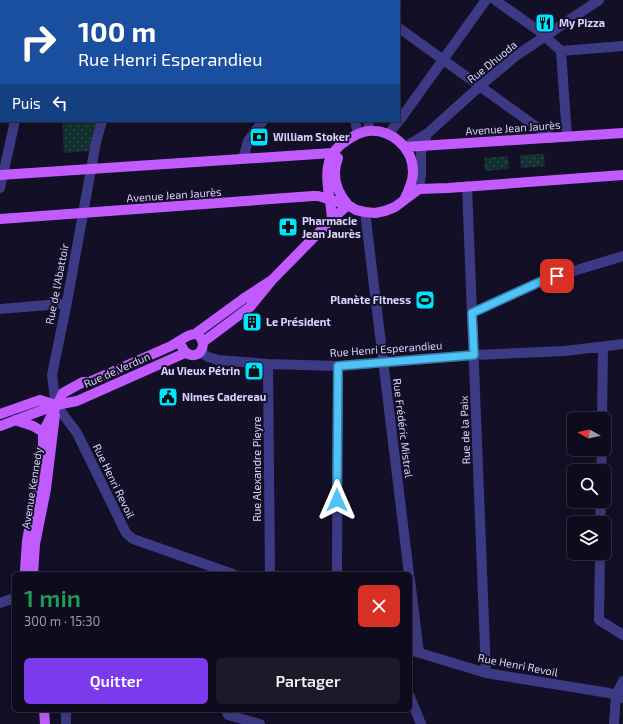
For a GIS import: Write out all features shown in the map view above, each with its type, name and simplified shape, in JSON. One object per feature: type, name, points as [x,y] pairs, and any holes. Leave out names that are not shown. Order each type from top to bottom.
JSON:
[{"type":"main road","points":[[332,219],[327,175],[329,162],[332,154],[340,144],[365,129],[388,134],[397,139],[405,147],[412,161],[413,172],[412,182],[404,200]]},
{"type":"main road","name":"Avenue Jean Jaurès","points":[[405,147],[623,133]]},
{"type":"main road","points":[[345,141],[335,165],[334,178],[338,191],[348,205],[356,210],[365,212],[375,213],[385,211],[399,205],[419,189],[623,175]]},
{"type":"main road","points":[[1,174],[332,154]]},
{"type":"main road","name":"Avenue Jean Jaurès","points":[[0,219],[309,196],[318,196],[348,205]]},
{"type":"main road","name":"Rue de Verdun","points":[[56,405],[77,401],[186,353],[193,355],[250,307],[272,280],[332,219],[348,205]]},
{"type":"main road","name":"Rue de Verdun","points":[[56,405],[84,388],[89,382],[183,340],[187,335],[194,334],[272,280]]},
{"type":"main road","points":[[194,334],[200,336],[202,347]]},
{"type":"main road","points":[[183,340],[182,347],[186,353]]},
{"type":"main road","points":[[0,414],[40,400],[56,405]]},
{"type":"main road","points":[[0,426],[56,405]]},
{"type":"main road","points":[[15,420],[33,426],[43,432],[56,405]]},
{"type":"main road","name":"Avenue Kennedy","points":[[33,572],[35,544],[46,489],[56,405]]},
{"type":"main road","name":"Avenue Kennedy","points":[[26,572],[27,541],[41,466],[43,432]]},
{"type":"main road","points":[[44,712],[45,724]]},
{"type":"street","points":[[400,120],[486,0]]},
{"type":"street","points":[[495,0],[539,31],[561,51],[567,137]]},
{"type":"street","name":"Rue Dhuoda","points":[[405,147],[428,133],[517,55],[599,0]]},
{"type":"street","points":[[400,29],[552,138]]},
{"type":"street","points":[[561,51],[623,46]]},
{"type":"street","points":[[0,188],[1,174],[15,122]]},
{"type":"street","name":"Rue de l'Abattoir","points":[[56,405],[52,375],[96,142],[102,122]]},
{"type":"street","points":[[244,159],[248,141],[262,122]]},
{"type":"street","points":[[356,122],[365,129]]},
{"type":"street","points":[[388,134],[398,122]]},
{"type":"street","points":[[419,189],[421,175],[421,153],[428,133]]},
{"type":"street","name":"Rue de la Paix","points":[[467,186],[486,673]]},
{"type":"street","name":"Rue Frédéric Mistral","points":[[365,212],[409,572]]},
{"type":"street","points":[[472,313],[544,280],[623,256]]},
{"type":"street","points":[[0,308],[60,304],[67,302]]},
{"type":"street","name":"Rue Henri Esperandieu","points":[[202,347],[208,357],[218,360],[268,364],[338,366],[383,361],[565,351],[623,344]]},
{"type":"street","points":[[602,412],[603,347]]},
{"type":"street","name":"Rue Alexandre Pieyre","points":[[268,364],[270,572]]},
{"type":"street","points":[[337,572],[338,366]]},
{"type":"street","name":"Rue Henri Revoil","points":[[56,405],[78,433],[126,533],[133,539],[227,572]]},
{"type":"street","points":[[600,560],[599,620],[623,635]]},
{"type":"street","points":[[0,603],[12,599]]},
{"type":"street","points":[[412,608],[415,651]]},
{"type":"street","name":"Rue Henri Revoil","points":[[415,651],[486,673],[609,693],[619,697]]},
{"type":"street","points":[[614,724],[623,681]]},
{"type":"street","points":[[412,702],[421,724]]},
{"type":"street","points":[[66,712],[66,724]]},
{"type":"street","points":[[227,712],[228,715],[260,724]]},
{"type":"green space","points":[[62,122],[97,122],[89,151],[64,153]]},
{"type":"green space","points":[[544,154],[545,166],[521,168],[520,155]]},
{"type":"green space","points":[[508,156],[509,169],[485,171],[484,158]]},
{"type":"place","name":"My Pizza","points":[[545,23]]},
{"type":"place","name":"William Stoker","points":[[259,137]]},
{"type":"place","name":"Pharmacie Jean Jaurès","points":[[288,227]]},
{"type":"place","name":"Planète Fitness","points":[[425,300]]},
{"type":"place","name":"Le Président","points":[[252,322]]},
{"type":"place","name":"Au Vieux Pétrin","points":[[254,371]]},
{"type":"place","name":"Nimes Cadereau","points":[[168,397]]},
{"type":"route","points":[[337,500],[338,366],[383,361],[474,355],[472,313],[544,280],[557,276]]}]
